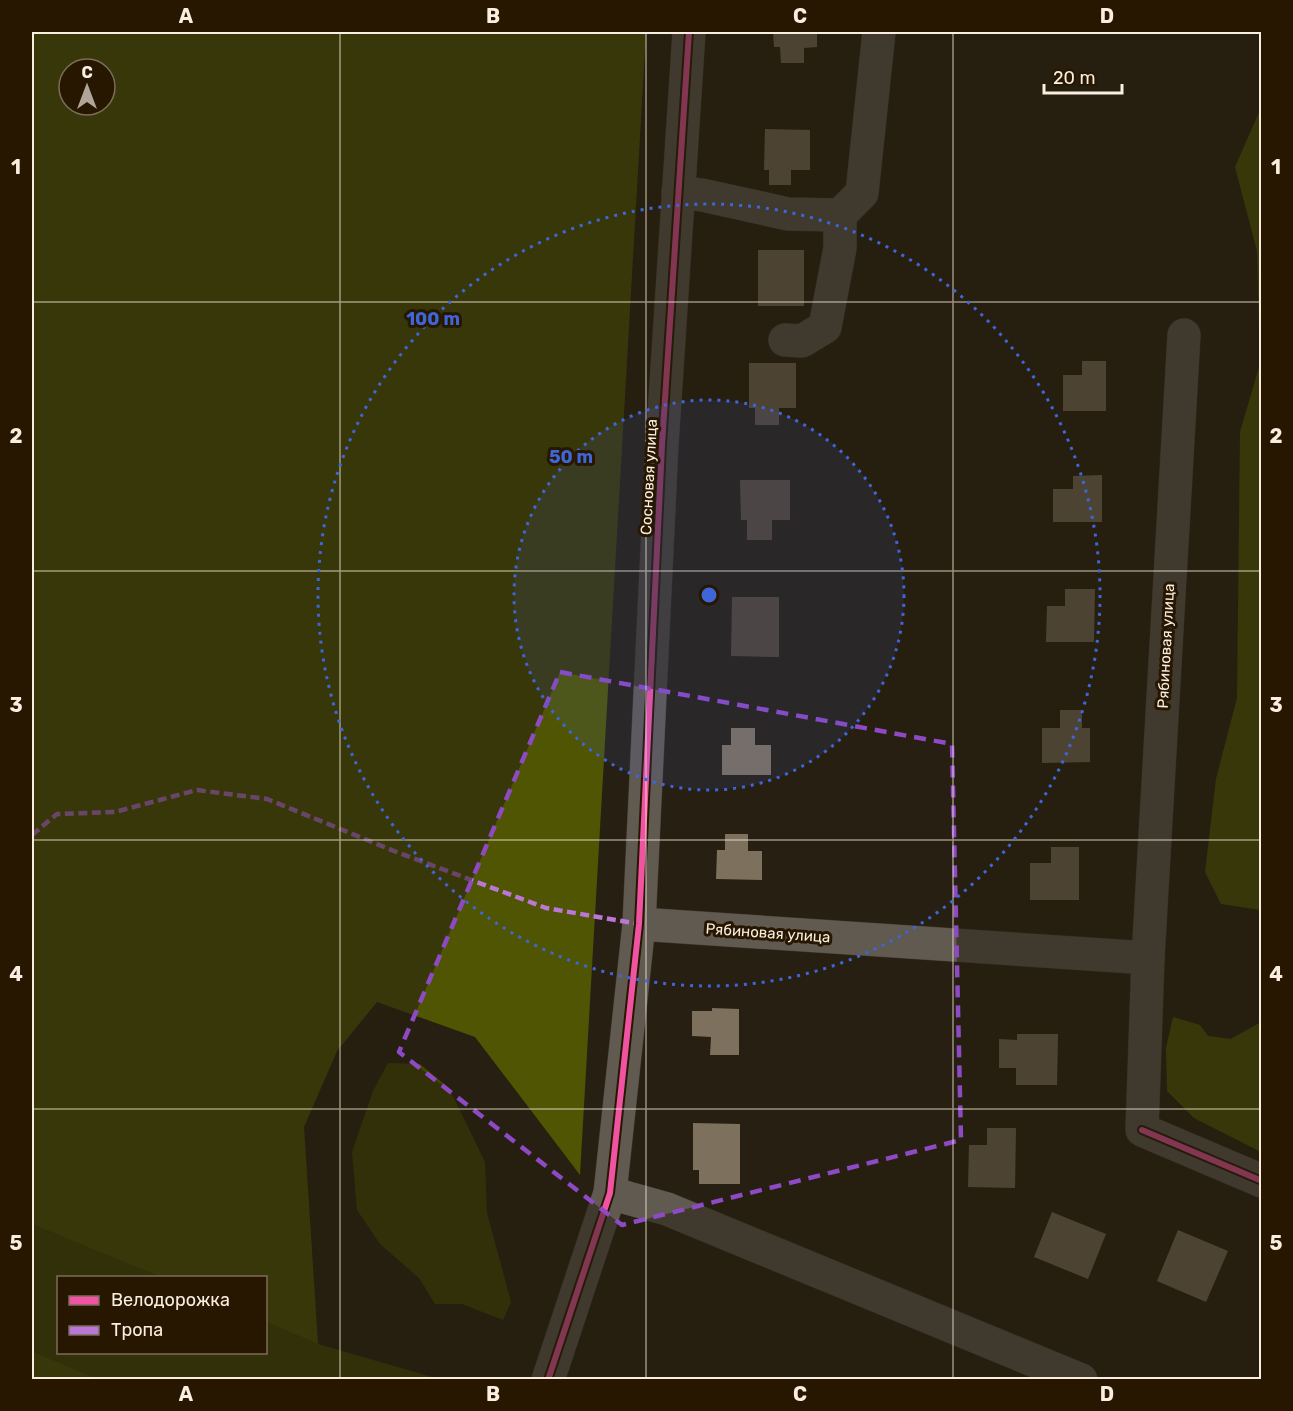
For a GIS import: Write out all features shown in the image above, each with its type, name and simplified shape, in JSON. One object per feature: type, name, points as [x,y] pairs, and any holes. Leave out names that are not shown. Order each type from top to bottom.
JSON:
[{"type":"street","name":"Сосновая улица","points":[[548,1380],[610,1193],[639,924],[662,445],[689,32]]},
{"type":"street","points":[[785,340],[802,341],[825,327],[840,248],[840,215],[862,193],[879,32]]},
{"type":"street","points":[[678,192],[788,214],[840,215]]},
{"type":"street","name":"Рябиновая улица","points":[[1184,335],[1148,958],[1142,1130],[1262,1181]]},
{"type":"street","name":"Рябиновая улица","points":[[639,924],[1148,958]]},
{"type":"street","points":[[610,1193],[667,1209],[1081,1380]]},
{"type":"highlighted area","points":[[560,672],[952,744],[961,1140],[622,1225],[399,1052]]},
{"type":"green space","points":[[32,32],[646,32],[580,1175],[475,1037],[377,1002],[337,1051],[304,1127],[318,1344],[267,1322],[267,1276],[158,1276],[32,1224]]},
{"type":"green space","points":[[1261,108],[1261,910],[1221,904],[1205,872],[1216,779],[1237,698],[1240,432],[1260,364],[1257,251],[1235,167]]},
{"type":"green space","points":[[1173,1017],[1200,1025],[1208,1036],[1231,1039],[1261,1022],[1261,1152],[1194,1118],[1167,1091],[1166,1048]]},
{"type":"green space","points":[[388,1063],[420,1064],[449,1088],[485,1162],[487,1213],[511,1302],[503,1320],[462,1304],[435,1304],[419,1278],[380,1244],[357,1210],[352,1152],[373,1091]]},
{"type":"green space","points":[[32,1224],[158,1276],[57,1276],[57,1354],[267,1354],[267,1322],[318,1344],[439,1379],[97,1379],[32,1351]]},
{"type":"green space","points":[[32,1351],[97,1379],[32,1379]]},
{"type":"building","points":[[773,32],[817,32],[817,47],[804,48],[804,63],[781,63],[780,47],[774,47]]},
{"type":"building","points":[[765,129],[810,130],[810,170],[791,170],[791,185],[769,185],[769,170],[764,170]]},
{"type":"building","points":[[758,250],[804,250],[804,306],[758,306]]},
{"type":"building","points":[[1082,361],[1106,361],[1106,411],[1063,411],[1063,375],[1082,375]]},
{"type":"building","points":[[749,363],[796,363],[796,408],[779,408],[779,425],[755,425],[755,408],[749,408]]},
{"type":"building","points":[[1102,475],[1102,522],[1053,522],[1053,489],[1073,489],[1073,476]]},
{"type":"building","points":[[740,480],[790,480],[790,520],[772,520],[772,540],[747,540],[747,520],[741,520]]},
{"type":"building","points":[[1065,589],[1095,589],[1094,642],[1046,642],[1047,606],[1065,606]]},
{"type":"building","points":[[732,597],[779,597],[779,657],[731,656]]},
{"type":"building","points":[[1060,710],[1082,710],[1082,728],[1090,728],[1090,762],[1042,763],[1042,728],[1060,728]]},
{"type":"building","points":[[731,728],[755,728],[755,745],[771,745],[771,775],[722,775],[722,745],[731,745]]},
{"type":"building","points":[[725,834],[748,834],[748,851],[762,851],[762,880],[716,879],[717,850],[725,850]]},
{"type":"building","points":[[1051,847],[1079,847],[1079,900],[1030,900],[1030,863],[1051,863]]},
{"type":"building","points":[[712,1008],[739,1009],[739,1055],[710,1055],[711,1037],[692,1036],[692,1011],[712,1011]]},
{"type":"building","points":[[1017,1034],[1058,1034],[1057,1085],[1016,1085],[1016,1068],[999,1068],[999,1039],[1017,1040]]},
{"type":"building","points":[[693,1123],[740,1124],[740,1184],[699,1184],[699,1170],[693,1170]]},
{"type":"building","points":[[987,1128],[1016,1128],[1015,1188],[968,1187],[969,1145],[987,1145]]},
{"type":"building","points":[[1052,1212],[1106,1234],[1088,1279],[1034,1257]]},
{"type":"building","points":[[1178,1230],[1228,1251],[1206,1302],[1157,1281]]},
{"type":"marked path","points":[[32,835],[57,814],[115,812],[197,790],[267,799],[394,851],[546,908],[639,924]]},
{"type":"cycle path","points":[[548,1380],[610,1193],[639,924],[662,445],[689,32]]},
{"type":"cycle path","points":[[1142,1130],[1262,1181]]}]
